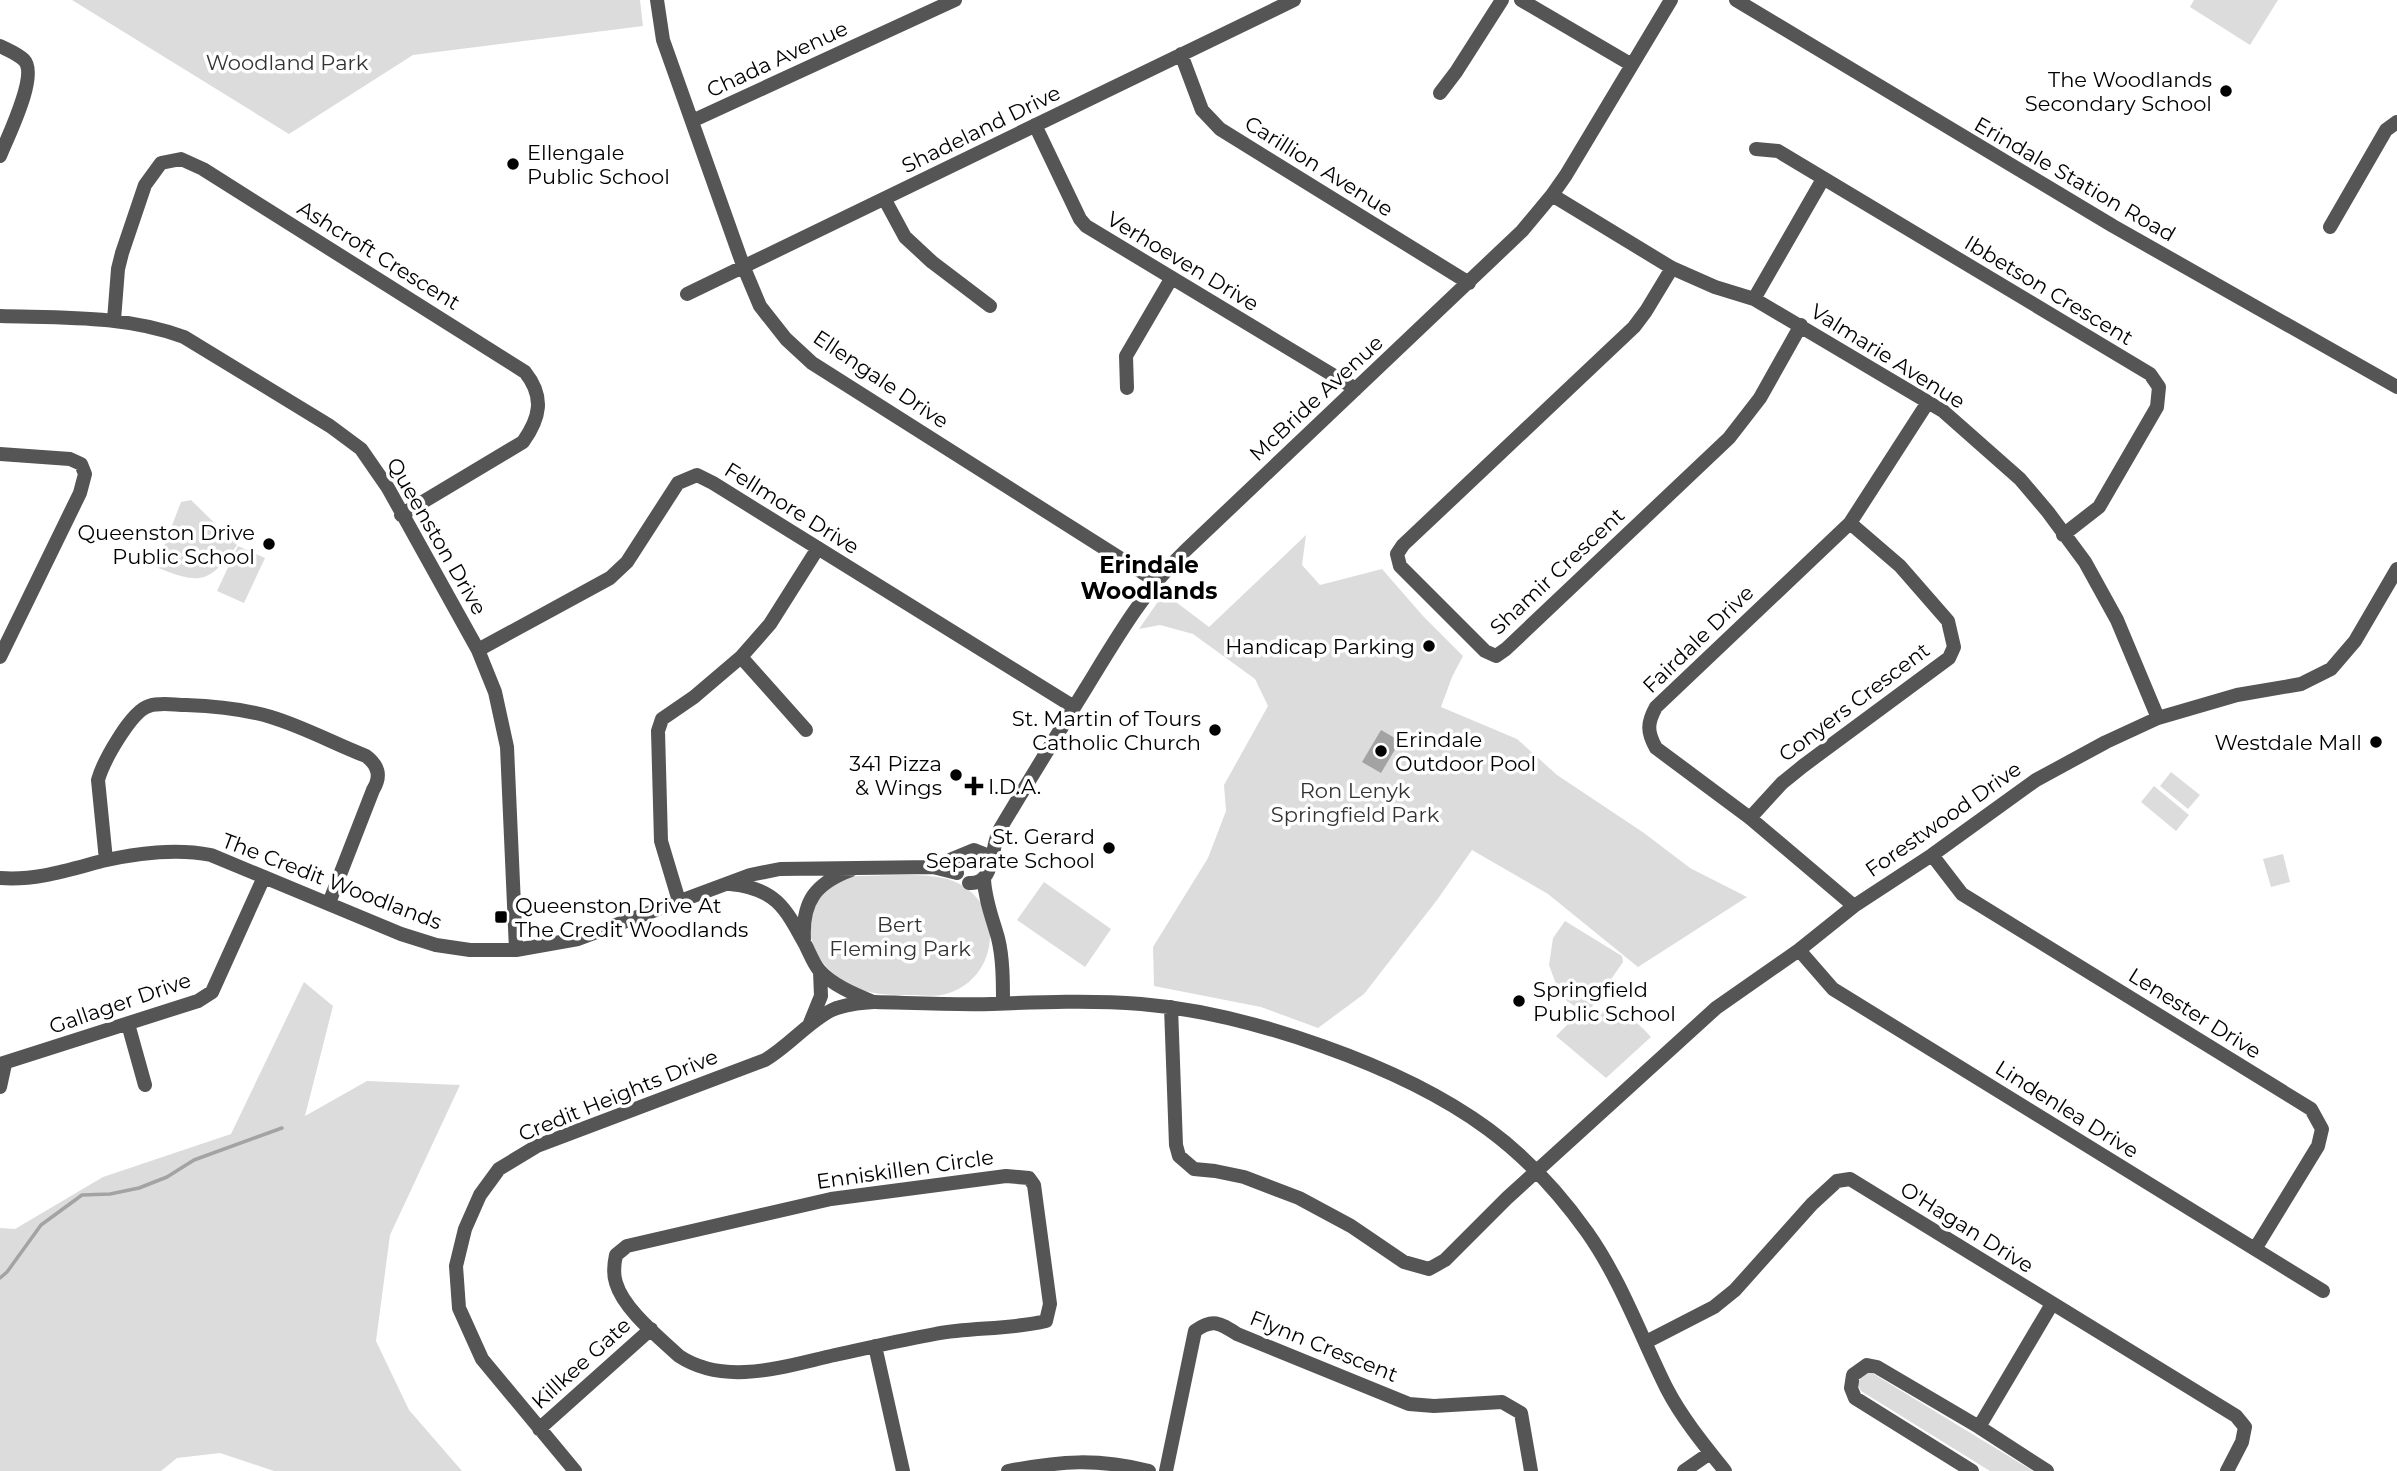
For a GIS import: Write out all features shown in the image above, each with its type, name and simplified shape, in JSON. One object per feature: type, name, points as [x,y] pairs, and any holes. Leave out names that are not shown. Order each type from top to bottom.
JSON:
[{"type":"street","name":"Ellengale Drive","points":[[657,0],[663,40],[744,268],[760,306],[786,339],[812,363],[1156,581]]},
{"type":"street","name":"Chada Avenue","points":[[692,121],[955,0]]},
{"type":"street","name":"Shadeland Drive","points":[[687,295],[1294,0]]},
{"type":"street","points":[[1440,93],[1502,0]]},
{"type":"street","points":[[1521,0],[1632,65]]},
{"type":"street","name":"McBride Avenue","points":[[989,864],[997,833],[1119,633],[1156,581],[1522,231],[1552,195],[1671,0]]},
{"type":"street","name":"Erindale Station Road","points":[[1736,0],[2113,226],[2397,387]]},
{"type":"street","points":[[0,46],[24,61],[30,69],[28,84],[0,156]]},
{"type":"street","name":"Carillion Avenue","points":[[1181,54],[1202,110],[1220,129],[1469,283]]},
{"type":"street","points":[[2330,227],[2386,130],[2397,122]]},
{"type":"street","name":"Verhoeven Drive","points":[[1035,125],[1080,219],[1086,226],[1356,389]]},
{"type":"street","name":"Ibbetson Crescent","points":[[1756,149],[1778,151],[2150,374],[2159,387],[2157,407],[2099,507],[2063,535]]},
{"type":"street","name":"Ashcroft Crescent","points":[[114,320],[118,269],[145,185],[161,163],[181,159],[203,169],[525,372],[532,380],[538,403],[535,424],[523,442],[401,515]]},
{"type":"street","points":[[1755,299],[1823,178]]},
{"type":"street","name":"Valmarie Avenue","points":[[1552,195],[1672,268],[1715,287],[1755,299],[1943,411],[2020,479],[2085,562],[2117,620],[2158,718]]},
{"type":"street","points":[[885,200],[905,237],[932,262],[990,306]]},
{"type":"street","name":"Shamir Crescent","points":[[1672,268],[1634,327],[1403,545],[1397,554],[1400,566],[1485,651],[1496,656],[1506,649],[1729,438],[1760,398],[1801,325]]},
{"type":"street","points":[[1127,388],[1126,356],[1171,279]]},
{"type":"street","name":"Queenston Drive","points":[[0,316],[114,320],[152,327],[184,337],[330,426],[361,449],[384,481],[478,650],[495,692],[507,747],[516,950]]},
{"type":"street","name":"Fairdale Drive","points":[[1854,906],[1749,818],[1656,748],[1648,735],[1649,720],[1656,708],[1850,523],[1928,402]]},
{"type":"street","points":[[0,454],[70,458],[81,464],[85,474],[80,493],[0,657]]},
{"type":"street","name":"Fellmore Drive","points":[[478,650],[610,578],[627,562],[678,483],[697,475],[1074,708]]},
{"type":"street","name":"Conyers Crescent","points":[[1749,818],[1782,783],[1949,658],[1954,647],[1948,621],[1900,566],[1850,523]]},
{"type":"street","points":[[679,901],[661,841],[658,731],[662,719],[741,657],[770,624],[818,548]]},
{"type":"street","name":"Forestwood Drive","points":[[1171,1007],[1176,1145],[1179,1156],[1194,1169],[1244,1177],[1299,1198],[1350,1226],[1404,1262],[1430,1269],[1445,1260],[1716,1008],[1800,950],[1854,906],[2036,780],[2090,749],[2158,718],[2237,695],[2301,684],[2331,669],[2355,640],[2397,569]]},
{"type":"street","points":[[741,657],[806,730]]},
{"type":"street","points":[[106,860],[98,780],[113,748],[137,712],[147,706],[166,703],[238,709],[272,717],[366,756],[377,768],[379,781],[328,903]]},
{"type":"street","name":"McBride Avenue","points":[[974,850],[997,833]]},
{"type":"street","points":[[974,850],[984,854],[989,864],[988,874],[975,884],[964,881],[957,873],[959,857],[974,850]]},
{"type":"street","name":"The Credit Woodlands","points":[[0,878],[19,879],[53,874],[147,852],[192,852],[211,855],[391,930],[436,945],[470,950],[516,950],[578,939],[750,875],[780,869],[933,867],[957,873]]},
{"type":"street","name":"Lenester Drive","points":[[1931,855],[1962,894],[2311,1109],[2322,1129],[2318,1146],[2255,1249]]},
{"type":"street","name":"The Credit Woodlands","points":[[933,867],[959,857]]},
{"type":"street","points":[[804,944],[806,910],[812,896],[830,880],[856,868]]},
{"type":"street","name":"Gallager Drive","points":[[3,1064],[198,1001],[212,992],[264,877]]},
{"type":"street","points":[[984,879],[985,899],[999,940],[1003,1003],[1086,1002],[1171,1007],[1204,1012],[1257,1026],[1349,1057],[1397,1077],[1490,1130],[1537,1172],[1588,1234],[1610,1270],[1668,1391],[1710,1453],[1726,1471]]},
{"type":"street","points":[[969,883],[985,899]]},
{"type":"street","points":[[729,884],[756,888],[785,908],[820,971],[846,989],[875,1002]]},
{"type":"street","name":"Lindenlea Drive","points":[[1800,950],[1832,989],[2323,1291]]},
{"type":"street","points":[[808,1027],[821,996],[820,971]]},
{"type":"street","name":"Credit Heights Drive","points":[[575,1471],[482,1359],[459,1308],[456,1266],[465,1229],[480,1195],[499,1169],[537,1146],[765,1059],[779,1052],[833,1009],[875,1002],[1003,1003]]},
{"type":"street","points":[[128,1024],[145,1085]]},
{"type":"street","points":[[0,1087],[3,1064]]},
{"type":"street","name":"Enniskillen Circle","points":[[1006,1176],[1029,1178],[1034,1185],[1050,1304],[1046,1321],[1023,1326],[938,1333],[780,1367],[728,1372],[689,1363],[651,1329],[625,1301],[616,1284],[616,1255],[626,1246],[831,1199],[1006,1176]]},
{"type":"street","name":"O'Hagan Drive","points":[[1646,1342],[1714,1307],[1735,1290],[1812,1204],[1837,1181],[1850,1179],[2236,1416],[2245,1427],[2242,1442],[2227,1471]]},
{"type":"street","points":[[1979,1427],[2052,1304]]},
{"type":"street","name":"Flynn Crescent","points":[[1166,1471],[1195,1331],[1204,1324],[1219,1323],[1237,1334],[1409,1404],[1434,1406],[1502,1402],[1521,1413],[1531,1471]]},
{"type":"street","name":"Killkee Gate","points":[[539,1429],[651,1329]]},
{"type":"street","points":[[875,1346],[903,1471]]},
{"type":"street","points":[[1972,1471],[1855,1398],[1851,1388],[1852,1377],[1867,1365],[1877,1367],[2047,1471]]},
{"type":"street","points":[[1684,1471],[1710,1453]]},
{"type":"street","points":[[1008,1471],[1055,1462],[1118,1463],[1149,1471]]},
{"type":"green space","name":"Woodland Park","points":[[72,0],[640,0],[643,26],[413,55],[289,134]]},
{"type":"green space","points":[[2194,0],[2278,0],[2250,45],[2190,7]]},
{"type":"green space","points":[[191,500],[237,545],[211,574],[194,578],[156,567],[181,502]]},
{"type":"green space","name":"Ron Lenyk Springfield Park","points":[[1306,535],[1302,565],[1320,585],[1382,569],[1463,656],[1441,707],[1517,739],[1557,775],[1644,833],[1690,868],[1747,897],[1638,967],[1548,894],[1472,850],[1364,994],[1318,1028],[1261,1007],[1154,986],[1153,947],[1208,858],[1226,811],[1224,785],[1268,706],[1255,679],[1193,634],[1160,625],[1139,629],[1164,593],[1209,627]]},
{"type":"green space","points":[[238,546],[265,558],[244,603],[217,591]]},
{"type":"green space","points":[[2171,772],[2200,795],[2188,809],[2160,786]]},
{"type":"green space","points":[[2154,786],[2189,815],[2176,831],[2141,802]]},
{"type":"green space","points":[[2283,854],[2290,882],[2271,887],[2263,859]]},
{"type":"green space","name":"Bert Fleming Park","points":[[848,876],[930,876],[953,881],[969,890],[981,904],[988,919],[990,936],[980,969],[968,982],[952,992],[934,996],[876,993],[853,986],[836,975],[823,962],[814,947],[810,932],[818,901],[830,887]]},
{"type":"green space","points":[[1044,882],[1111,929],[1085,967],[1017,920]]},
{"type":"green space","points":[[1565,921],[1622,956],[1623,962],[1587,1014],[1615,1012],[1630,1018],[1651,1037],[1606,1078],[1556,1036],[1569,1023],[1586,1014],[1567,1001],[1556,984],[1549,965],[1553,938]]},
{"type":"green space","points":[[304,982],[333,1006],[305,1116],[367,1081],[460,1085],[390,1235],[376,1341],[409,1410],[462,1471],[274,1471],[220,1453],[177,1458],[161,1471],[0,1471],[0,1228],[15,1229],[103,1177],[231,1134]]},
{"type":"green space","points":[[1865,1373],[1872,1373],[2033,1471],[1990,1471],[1861,1391],[1858,1385]]},
{"type":"shaded area","name":"Erindale Outdoor Pool","points":[[1381,730],[1400,741],[1381,773],[1362,762]]},
{"type":"waterway","points":[[0,1278],[41,1225],[82,1195],[110,1194],[139,1188],[167,1177],[194,1160],[282,1128]]},
{"type":"place","name":"The Woodlands Secondary School","points":[[2226,91]]},
{"type":"place","name":"Ellengale Public School","points":[[513,164]]},
{"type":"place","name":"Queenston Drive Public School","points":[[269,544]]},
{"type":"place","name":"Handicap Parking","points":[[1429,646]]},
{"type":"place","name":"St. Martin of Tours Catholic Church","points":[[1215,730]]},
{"type":"place","name":"Westdale Mall","points":[[2376,742]]},
{"type":"place","name":"Erindale Outdoor Pool","points":[[1381,751]]},
{"type":"place","name":"341 Pizza & Wings","points":[[956,775]]},
{"type":"place","name":"I.D.A.","points":[[974,786]]},
{"type":"place","name":"St. Gerard Separate School","points":[[1109,848]]},
{"type":"place","name":"Queenston Drive At The Credit Woodlands","points":[[501,917]]},
{"type":"place","name":"Springfield Public School","points":[[1519,1001]]},
{"type":"district","name":"Erindale Woodlands","points":[[1149,578]]}]
